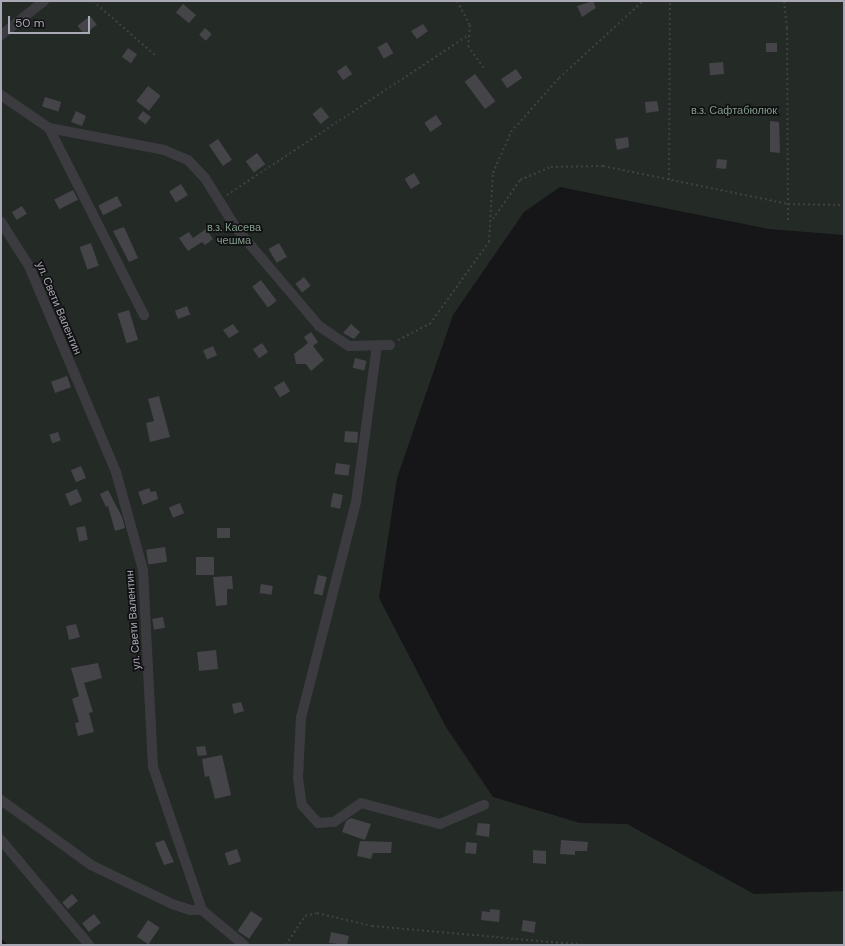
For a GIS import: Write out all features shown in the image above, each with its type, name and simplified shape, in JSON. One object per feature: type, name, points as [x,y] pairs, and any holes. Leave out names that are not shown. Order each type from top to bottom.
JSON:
[{"type":"street","points":[[1,35],[44,1]]},
{"type":"street","points":[[1,95],[49,128],[170,152],[188,160],[205,178],[236,228],[319,326],[349,346],[390,345]]},
{"type":"street","points":[[49,128],[144,315]]},
{"type":"street","name":"ул. Свети Валентин","points":[[1,222],[29,266],[116,472],[143,570],[153,767],[202,910]]},
{"type":"street","points":[[377,345],[356,502],[300,717],[298,778],[302,805],[318,824],[334,822],[361,803],[440,824],[484,805]]},
{"type":"street","points":[[1,800],[91,865],[172,904],[190,910],[202,910],[244,945]]},
{"type":"street","points":[[1,840],[89,945]]},
{"type":"path","points":[[93,1],[156,56]]},
{"type":"path","points":[[457,1],[470,25],[468,46],[485,69]]},
{"type":"path","points":[[390,345],[430,324],[488,242],[492,220],[493,174],[511,132],[558,78],[643,1]]},
{"type":"path","points":[[669,180],[670,1]]},
{"type":"path","points":[[784,1],[787,28],[788,221]]},
{"type":"path","points":[[219,200],[469,35]]},
{"type":"path","points":[[492,220],[520,180],[551,167],[603,166],[788,204],[844,205]]},
{"type":"path","points":[[286,945],[305,916],[317,913],[372,926],[586,945]]},
{"type":"green space","name":"в.з. Касева чешма","points":[[1,1],[844,1],[844,235],[769,229],[560,187],[524,212],[453,315],[397,478],[379,598],[446,727],[493,797],[580,823],[627,824],[754,894],[844,891],[844,945],[8,945],[1,938]]},
{"type":"building","points":[[593,1],[596,8],[582,17],[577,6]]},
{"type":"building","points":[[183,4],[196,15],[189,23],[176,12]]},
{"type":"building","points":[[90,16],[97,25],[84,35],[77,26]]},
{"type":"building","points":[[423,24],[428,31],[417,39],[411,31]]},
{"type":"building","points":[[205,28],[212,34],[206,41],[199,35]]},
{"type":"building","points":[[387,42],[393,53],[384,59],[377,47]]},
{"type":"building","points":[[766,43],[777,43],[777,52],[766,52]]},
{"type":"building","points":[[128,48],[137,54],[131,63],[122,57]]},
{"type":"building","points":[[723,62],[724,74],[710,75],[709,63]]},
{"type":"building","points":[[346,65],[352,74],[343,80],[337,71]]},
{"type":"building","points":[[516,69],[522,78],[507,88],[501,79]]},
{"type":"building","points":[[475,74],[495,101],[485,109],[465,82]]},
{"type":"building","points":[[148,86],[161,96],[149,111],[136,101]]},
{"type":"building","points":[[45,97],[61,102],[58,112],[42,107]]},
{"type":"building","points":[[657,101],[659,111],[646,113],[645,102]]},
{"type":"building","points":[[321,107],[329,117],[321,124],[312,114]]},
{"type":"building","points":[[76,111],[86,116],[82,126],[71,122]]},
{"type":"building","points":[[143,111],[151,117],[146,124],[138,118]]},
{"type":"building","points":[[436,115],[442,124],[431,132],[424,123]]},
{"type":"building","points":[[770,121],[779,122],[780,153],[770,152]]},
{"type":"building","points":[[628,137],[629,147],[617,150],[615,139]]},
{"type":"building","points":[[218,139],[232,160],[223,166],[209,145]]},
{"type":"building","points":[[257,153],[265,164],[254,173],[246,161]]},
{"type":"building","points":[[717,159],[727,160],[726,169],[716,168]]},
{"type":"building","points":[[414,173],[420,183],[411,189],[405,179]]},
{"type":"building","points":[[181,184],[188,195],[176,202],[169,191]]},
{"type":"building","points":[[73,190],[78,200],[59,209],[54,200]]},
{"type":"building","points":[[117,196],[122,206],[103,215],[98,206]]},
{"type":"building","points":[[22,206],[27,214],[17,220],[12,212]]},
{"type":"building","points":[[124,227],[138,258],[129,262],[113,231]]},
{"type":"building","points":[[206,229],[213,239],[205,245],[202,242],[188,251],[179,238],[189,232],[193,238]]},
{"type":"building","points":[[91,243],[99,266],[87,270],[80,247]]},
{"type":"building","points":[[279,243],[287,257],[277,263],[269,249]]},
{"type":"building","points":[[304,277],[311,286],[302,292],[295,284]]},
{"type":"building","points":[[261,280],[277,301],[268,307],[252,287]]},
{"type":"building","points":[[187,306],[190,314],[178,319],[175,311]]},
{"type":"building","points":[[129,310],[138,340],[127,343],[118,314]]},
{"type":"building","points":[[233,324],[239,332],[229,338],[223,330]]},
{"type":"building","points":[[351,324],[360,332],[354,339],[343,333]]},
{"type":"building","points":[[311,332],[318,342],[313,346],[324,360],[311,371],[306,364],[296,364],[294,354],[308,343],[304,337]]},
{"type":"building","points":[[262,343],[268,352],[259,358],[253,349]]},
{"type":"building","points":[[213,346],[217,355],[207,360],[203,350]]},
{"type":"building","points":[[355,358],[367,361],[364,371],[353,368]]},
{"type":"building","points":[[67,376],[71,387],[55,393],[51,382]]},
{"type":"building","points":[[284,381],[290,391],[280,397],[274,387]]},
{"type":"building","points":[[159,396],[170,437],[150,442],[146,423],[154,421],[148,399]]},
{"type":"building","points":[[345,431],[358,432],[357,443],[344,442]]},
{"type":"building","points":[[58,432],[61,441],[52,443],[49,435]]},
{"type":"building","points":[[336,463],[350,465],[348,476],[334,474]]},
{"type":"building","points":[[81,466],[86,478],[76,482],[71,470]]},
{"type":"building","points":[[149,488],[151,492],[156,491],[158,499],[143,505],[138,492]]},
{"type":"building","points":[[77,489],[82,501],[70,506],[65,494]]},
{"type":"building","points":[[108,490],[122,517],[125,528],[115,531],[108,506],[106,507],[100,494]]},
{"type":"building","points":[[333,493],[343,495],[340,509],[330,507]]},
{"type":"building","points":[[180,503],[184,513],[173,518],[169,507]]},
{"type":"building","points":[[85,526],[88,540],[79,542],[76,528]]},
{"type":"building","points":[[217,528],[230,528],[230,538],[217,538]]},
{"type":"building","points":[[165,547],[167,562],[148,564],[146,550]]},
{"type":"building","points":[[196,557],[214,557],[214,575],[196,575]]},
{"type":"building","points":[[318,575],[327,577],[322,596],[314,594]]},
{"type":"building","points":[[232,576],[233,589],[227,589],[227,605],[216,606],[213,577]]},
{"type":"building","points":[[261,584],[273,586],[271,595],[260,593]]},
{"type":"building","points":[[163,617],[165,628],[154,630],[152,619]]},
{"type":"building","points":[[76,624],[80,637],[69,640],[66,626]]},
{"type":"building","points":[[216,650],[218,669],[199,671],[197,652]]},
{"type":"building","points":[[98,663],[102,678],[84,683],[93,712],[89,713],[94,732],[78,736],[75,723],[79,722],[72,699],[79,696],[71,668]]},
{"type":"building","points":[[241,702],[244,711],[234,714],[232,704]]},
{"type":"building","points":[[205,746],[207,755],[198,756],[196,747]]},
{"type":"building","points":[[222,755],[231,795],[215,799],[209,776],[205,777],[202,759]]},
{"type":"building","points":[[351,818],[371,824],[365,840],[342,832],[346,821]]},
{"type":"building","points":[[478,823],[490,824],[489,837],[476,835]]},
{"type":"building","points":[[164,840],[174,862],[164,865],[155,843]]},
{"type":"building","points":[[561,840],[588,842],[587,851],[575,851],[575,855],[560,854]]},
{"type":"building","points":[[360,841],[392,842],[391,853],[373,853],[371,859],[357,856]]},
{"type":"building","points":[[466,842],[477,843],[476,854],[465,853]]},
{"type":"building","points":[[237,849],[241,861],[229,865],[225,853]]},
{"type":"building","points":[[533,850],[546,851],[546,864],[533,863]]},
{"type":"building","points":[[72,894],[78,901],[68,909],[62,903]]},
{"type":"building","points":[[490,909],[500,910],[499,922],[481,920],[482,911],[490,912]]},
{"type":"building","points":[[251,911],[263,919],[249,939],[238,931]]},
{"type":"building","points":[[94,914],[101,923],[89,932],[82,923]]},
{"type":"building","points":[[148,920],[160,928],[148,944],[137,937]]},
{"type":"building","points":[[523,920],[536,922],[534,933],[521,931]]},
{"type":"building","points":[[331,932],[349,936],[347,945],[329,943]]},
{"type":"park label","name":"в.з. Сафтабюлюк","points":[[734,110]]}]
